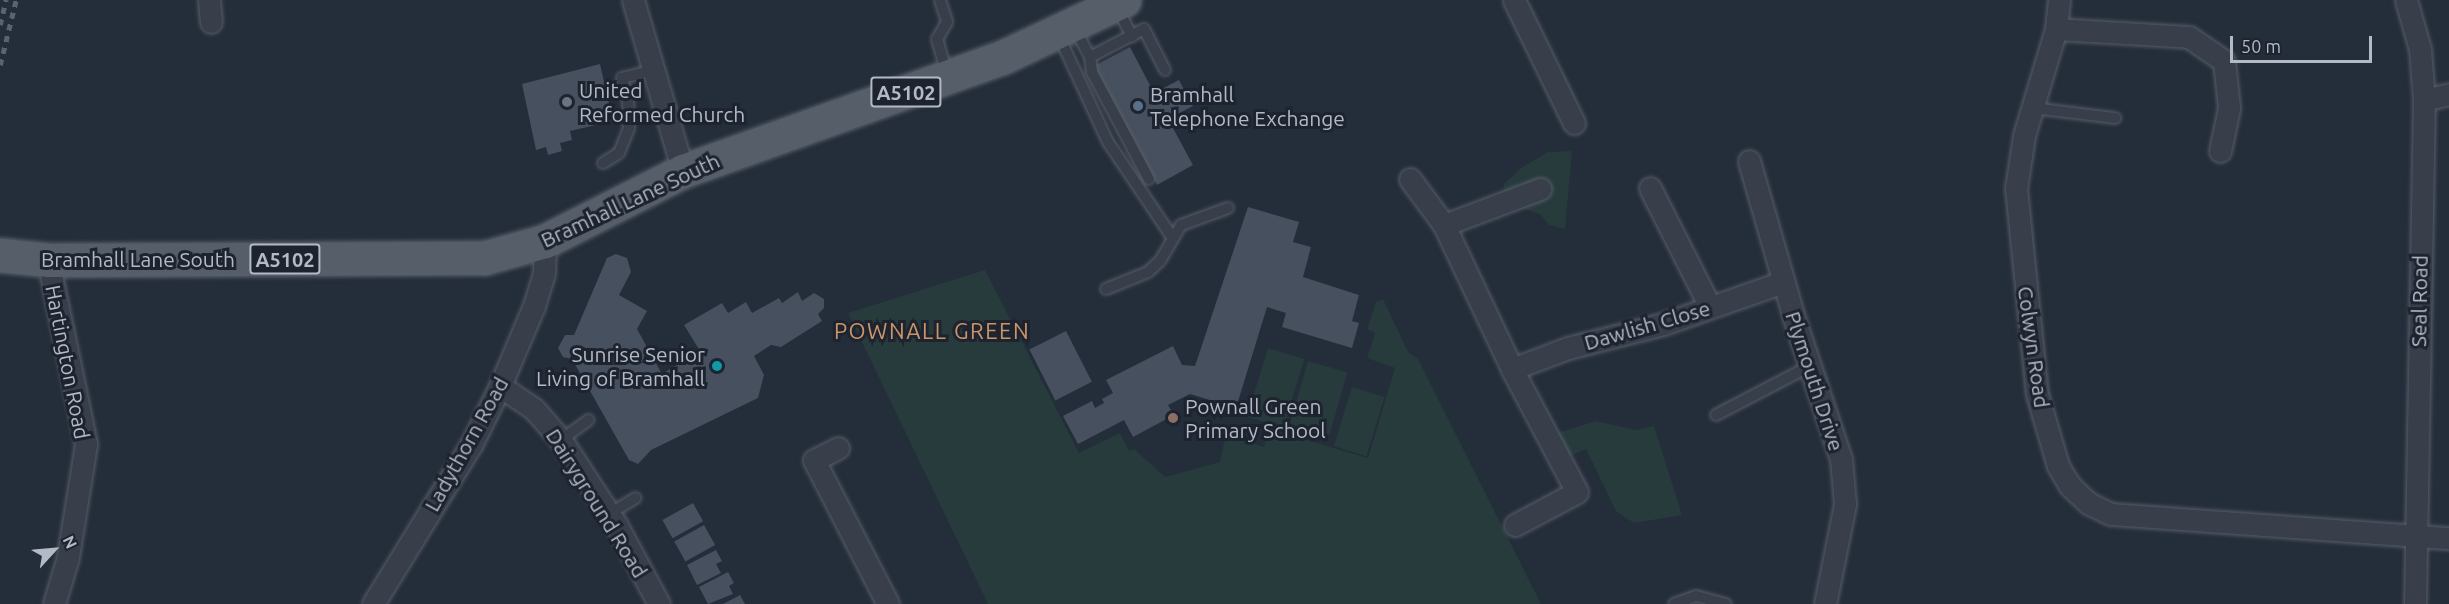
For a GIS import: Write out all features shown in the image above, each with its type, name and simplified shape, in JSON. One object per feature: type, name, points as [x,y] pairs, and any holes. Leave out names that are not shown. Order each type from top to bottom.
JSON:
[{"type":"main road","name":"Bramhall Lane South","points":[[0,255],[48,260],[484,258],[545,241],[683,171],[948,76],[1120,2]]},
{"type":"street","points":[[209,0],[211,22]]},
{"type":"street","points":[[633,0],[683,171]]},
{"type":"street","points":[[1514,0],[1574,123]]},
{"type":"street","name":"Colwyn Road","points":[[2059,0],[2056,29],[2032,108],[2016,188],[2037,394],[2058,466],[2070,486],[2088,503],[2111,514],[2449,538]]},
{"type":"street","name":"Seal Road","points":[[2406,0],[2420,49],[2424,100],[2415,604]]},
{"type":"street","points":[[2056,29],[2189,37],[2224,61],[2229,108],[2220,151]]},
{"type":"street","points":[[2424,100],[2449,94]]},
{"type":"street","name":"Plymouth Drive","points":[[1749,161],[1783,282],[1841,459],[1845,504],[1825,604]]},
{"type":"street","points":[[1410,179],[1444,225],[1512,369],[1577,492],[1515,525]]},
{"type":"street","points":[[1650,188],[1710,307]]},
{"type":"street","points":[[1444,225],[1540,189]]},
{"type":"street","name":"Ladythorn Road","points":[[373,604],[471,445],[500,386],[534,306],[544,273],[545,241]]},
{"type":"street","name":"Hartington Road","points":[[48,260],[86,444],[68,557],[54,604]]},
{"type":"street","name":"Dawlish Close","points":[[1512,369],[1568,348],[1710,307],[1783,282]]},
{"type":"street","name":"Dairyground Road","points":[[500,386],[534,409],[561,440],[609,514],[658,604]]},
{"type":"street","points":[[838,448],[814,460],[888,604]]},
{"type":"lane","points":[[940,0],[946,22],[937,39],[948,76]]},
{"type":"lane","points":[[1120,2],[1132,36]]},
{"type":"lane","points":[[1064,28],[1090,57],[1092,72],[1149,179]]},
{"type":"lane","points":[[1064,28],[1108,142],[1172,237]]},
{"type":"lane","points":[[1090,57],[1144,29],[1165,70]]},
{"type":"lane","points":[[603,163],[619,153],[629,128],[628,99],[622,78],[655,69]]},
{"type":"lane","points":[[2032,108],[2115,118]]},
{"type":"lane","points":[[1106,289],[1148,272],[1160,261],[1181,225],[1228,208]]},
{"type":"lane","points":[[1716,415],[1810,366]]},
{"type":"lane","points":[[561,440],[589,420]]},
{"type":"lane","points":[[609,514],[636,498]]},
{"type":"lane","points":[[1674,604],[1696,596],[1726,604]]},
{"type":"shaded area","points":[[1572,151],[1565,229],[1549,225],[1540,214],[1504,203],[1504,184],[1521,168],[1548,152]]},
{"type":"shaded area","points":[[985,270],[1079,453],[1120,433],[1129,451],[1134,449],[1165,477],[1220,462],[1226,434],[1264,447],[1269,429],[1368,458],[1395,368],[1367,358],[1375,333],[1367,329],[1376,302],[1383,299],[1408,352],[1418,359],[1541,604],[988,604],[848,313]]},
{"type":"shaded area","points":[[1268,348],[1304,359],[1283,428],[1247,417]]},
{"type":"shaded area","points":[[1308,361],[1347,372],[1328,440],[1289,428]]},
{"type":"shaded area","points":[[1352,387],[1385,397],[1366,456],[1334,446]]},
{"type":"shaded area","points":[[1596,421],[1636,430],[1654,426],[1682,515],[1634,523],[1616,511],[1586,449],[1561,460],[1548,436]]},
{"type":"building","name":"Bramhall Telephone Exchange","points":[[1130,47],[1154,93],[1179,80],[1193,106],[1168,119],[1193,165],[1157,185],[1094,66]]},
{"type":"building","name":"United Reformed Church","points":[[600,64],[613,121],[570,131],[572,140],[560,143],[562,151],[548,155],[546,147],[536,150],[522,84]]},
{"type":"building","points":[[1248,207],[1299,222],[1293,242],[1311,247],[1303,277],[1359,295],[1352,321],[1359,323],[1352,348],[1282,327],[1286,313],[1267,307],[1236,408],[1190,394],[1168,405],[1174,415],[1133,437],[1124,420],[1078,444],[1063,416],[1092,401],[1095,408],[1104,403],[1102,399],[1113,393],[1106,380],[1173,346],[1182,365],[1195,366]]},
{"type":"building","name":"Sunrise Senior Living of Bramhall","points":[[616,254],[627,258],[631,272],[619,295],[647,311],[637,329],[662,374],[700,351],[684,325],[722,303],[728,313],[746,302],[752,313],[779,298],[782,303],[798,292],[802,301],[814,293],[824,299],[824,308],[818,314],[822,321],[781,347],[771,345],[754,356],[764,375],[758,398],[651,450],[638,464],[629,460],[572,359],[563,357],[558,348],[565,335],[574,335],[607,258]]},
{"type":"building","points":[[1066,331],[1092,382],[1055,400],[1029,350]]},
{"type":"building","points":[[693,503],[703,521],[673,538],[662,520]]},
{"type":"building","points":[[704,525],[715,545],[685,562],[674,541]]},
{"type":"building","points":[[716,550],[722,561],[716,564],[721,573],[697,585],[687,565]]},
{"type":"building","points":[[728,572],[734,583],[729,586],[733,594],[708,604],[699,587]]},
{"type":"building","points":[[740,595],[745,604],[723,604]]},
{"type":"railway","points":[[0,25],[6,0]]},
{"type":"railway","points":[[0,65],[16,0]]},
{"type":"place","name":"United Reformed Church","points":[[567,102]]},
{"type":"place","name":"Bramhall Telephone Exchange","points":[[1138,106]]},
{"type":"place","name":"Sunrise Senior Living of Bramhall","points":[[717,366]]},
{"type":"place","name":"Pownall Green Primary School","points":[[1173,418]]},
{"type":"district","name":"POWNALL GREEN","points":[[932,331]]}]
